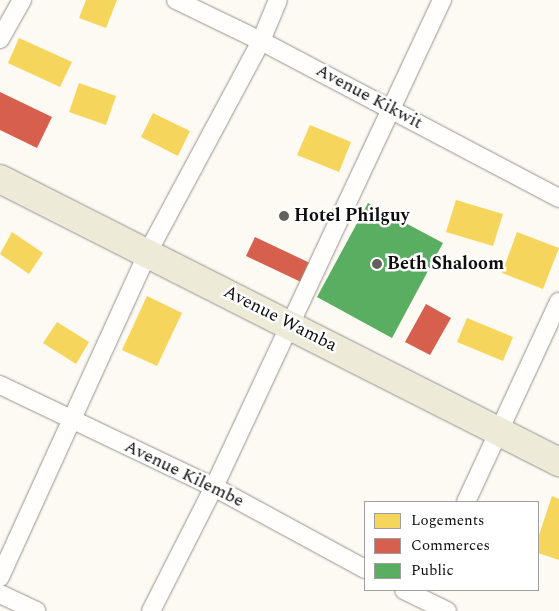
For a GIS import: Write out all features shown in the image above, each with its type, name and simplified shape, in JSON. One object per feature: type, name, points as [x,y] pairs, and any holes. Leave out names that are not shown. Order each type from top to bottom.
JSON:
[{"type":"main road","name":"Avenue Wamba","points":[[0,179],[290,323],[559,462]]},
{"type":"street","points":[[0,39],[22,0]]},
{"type":"street","name":"Avenue Kikwit","points":[[176,0],[261,41],[559,198]]},
{"type":"street","points":[[0,577],[148,252],[261,41],[278,0]]},
{"type":"street","points":[[151,611],[214,487],[442,0]]},
{"type":"street","points":[[466,501],[559,302]]},
{"type":"street","name":"Avenue Kilembe","points":[[0,384],[71,420],[214,487],[364,568]]},
{"type":"street","points":[[406,591],[447,611]]},
{"type":"street","points":[[0,594],[36,611]]},
{"type":"building: Logements","points":[[86,0],[117,0],[106,28],[79,18]]},
{"type":"building: Logements","points":[[19,38],[72,62],[60,87],[8,63]]},
{"type":"building: Logements","points":[[79,83],[116,96],[106,125],[69,112]]},
{"type":"building: Logements","points":[[153,113],[190,131],[178,156],[141,137]]},
{"type":"building: Logements","points":[[310,125],[351,142],[339,172],[297,155]]},
{"type":"building: Logements","points":[[456,200],[503,214],[493,246],[446,232]]},
{"type":"building: Logements","points":[[12,232],[43,253],[29,274],[0,254]]},
{"type":"building: Logements","points":[[517,232],[559,248],[543,289],[502,273]]},
{"type":"building: Logements","points":[[147,296],[182,313],[157,366],[122,350]]},
{"type":"building: Logements","points":[[467,318],[513,337],[503,361],[457,342]]},
{"type":"building: Logements","points":[[57,322],[89,342],[76,364],[43,343]]},
{"type":"building: Logements","points":[[552,496],[559,499],[559,560],[539,553],[539,535]]},
{"type":"building: Commerces","points":[[0,92],[52,117],[37,148],[0,130]]},
{"type":"building: Commerces","points":[[255,237],[310,263],[301,282],[246,256]]},
{"type":"building: Commerces","points":[[426,304],[451,318],[430,355],[405,342]]},
{"type":"building: Public","points":[[368,203],[443,243],[392,338],[317,297]]},
{"type":"place","name":"Hotel Philguy","points":[[284,216]]},
{"type":"place","name":"Beth Shaloom","points":[[377,264]]}]
